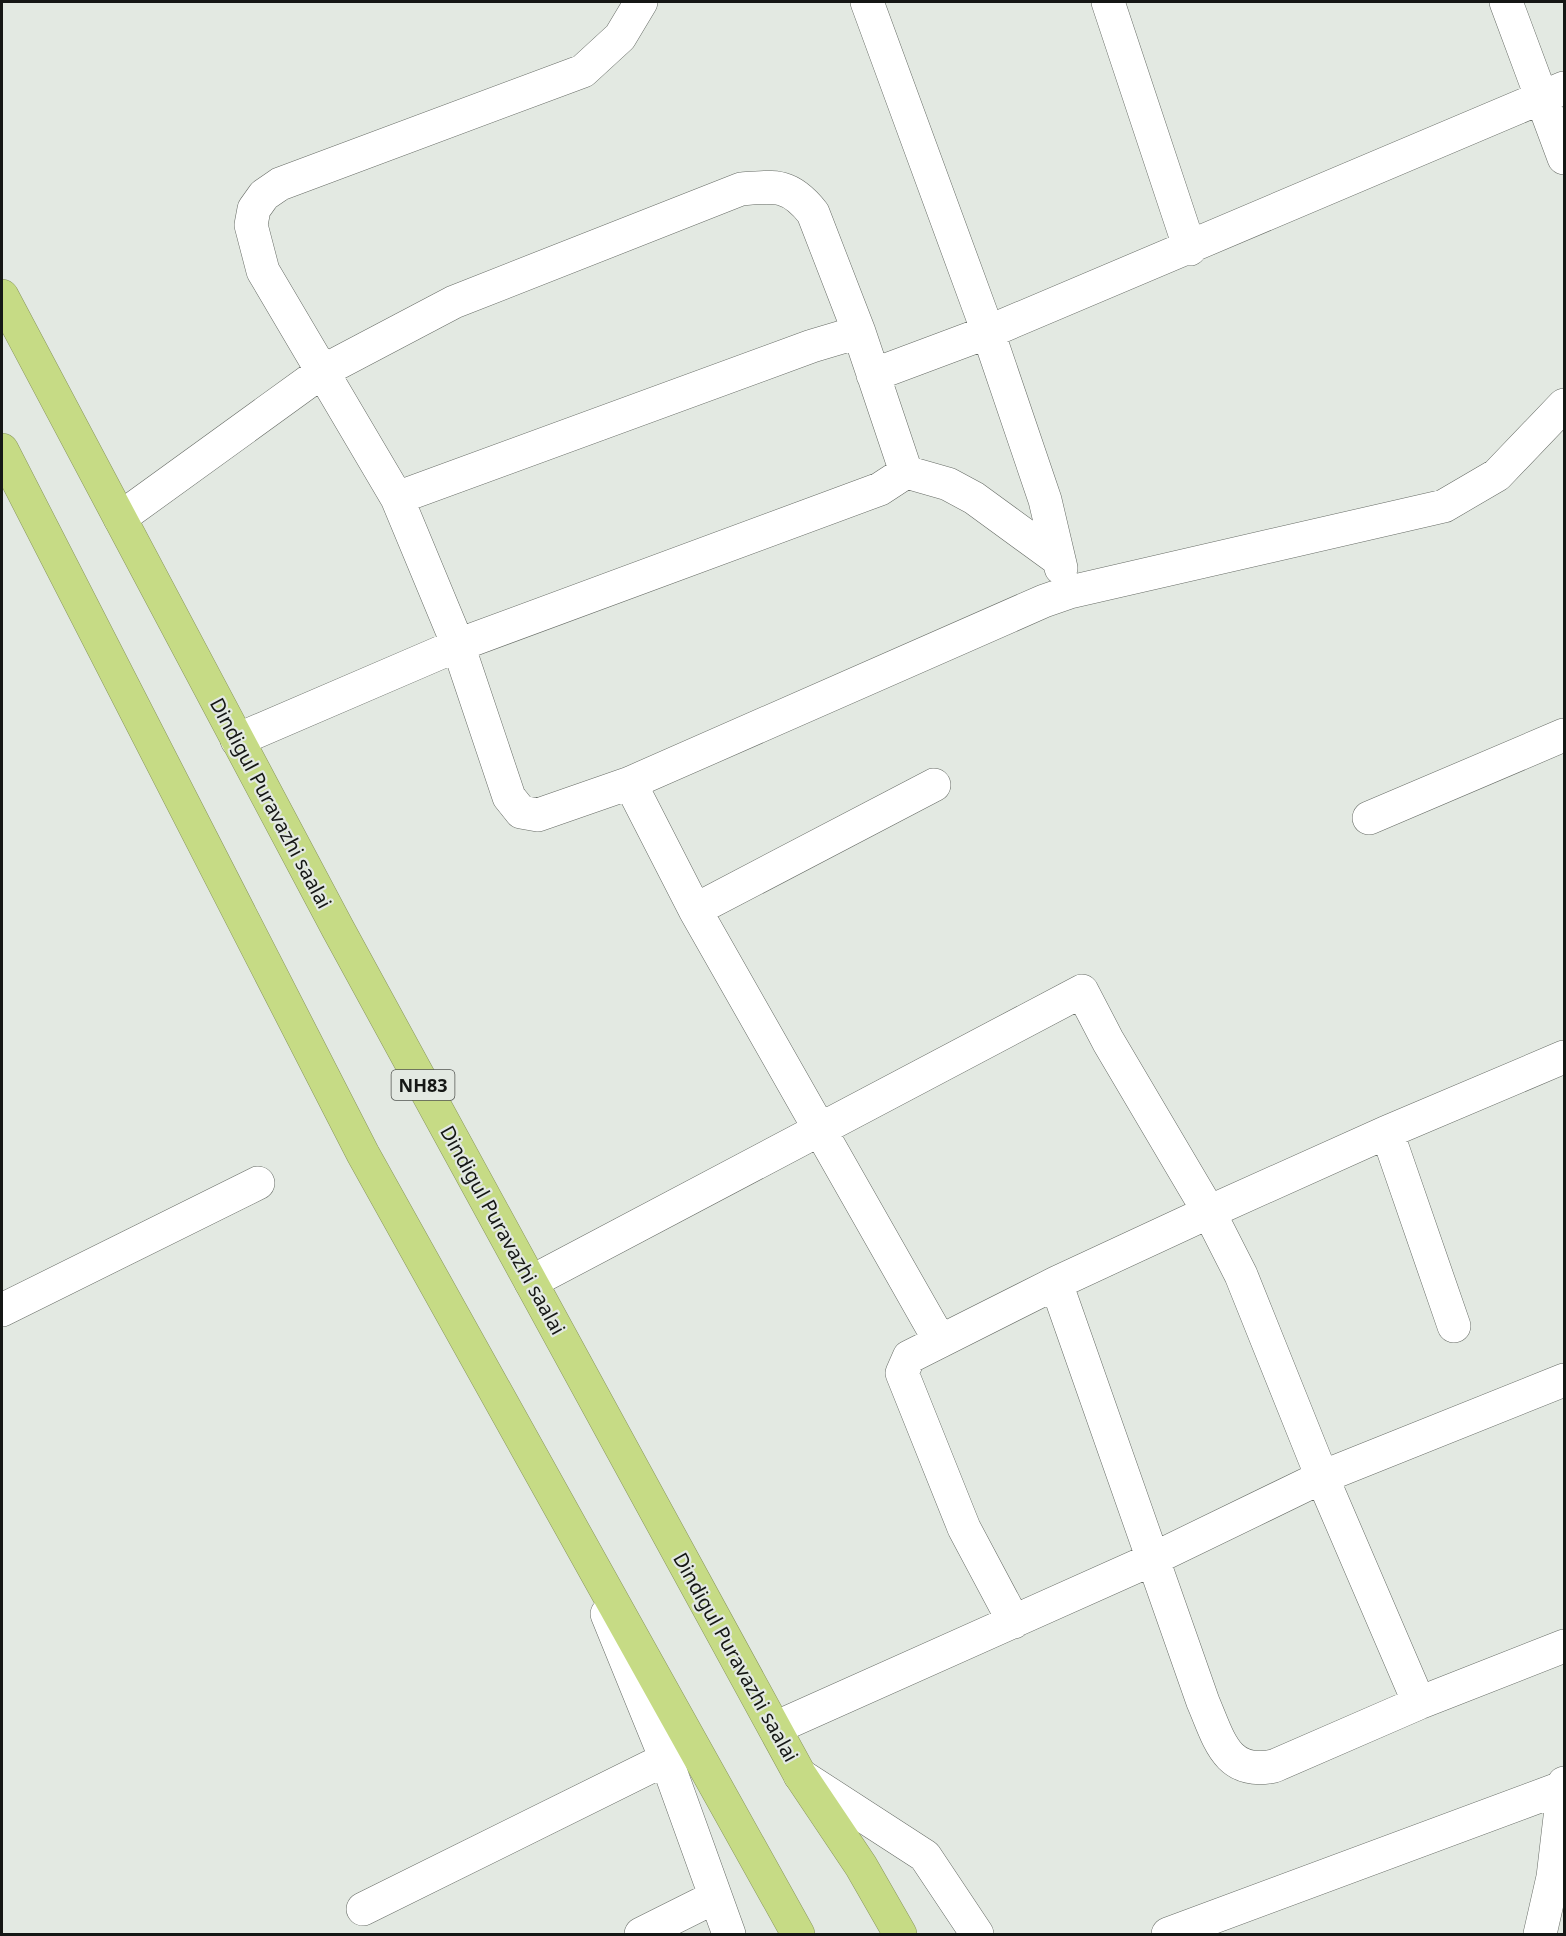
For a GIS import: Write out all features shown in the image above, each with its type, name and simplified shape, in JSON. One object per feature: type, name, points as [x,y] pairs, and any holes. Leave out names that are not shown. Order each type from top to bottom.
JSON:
[{"type":"highway","name":"Dindigul Puravazhi saalai","points":[[2,296],[237,740],[800,1775],[861,1866],[900,1935]]},
{"type":"highway","points":[[2,450],[363,1154],[563,1509],[798,1935]]},
{"type":"street","points":[[641,2],[620,37],[583,71],[280,184],[264,195],[254,209],[251,225],[263,271],[397,498],[458,645],[509,796],[521,812],[538,815],[630,783],[1044,601],[1070,592],[1444,506],[1497,475],[1564,405]]},
{"type":"street","points":[[867,2],[988,332],[1045,500],[1059,560],[1070,592]]},
{"type":"street","points":[[1108,2],[1190,249]]},
{"type":"street","points":[[1506,2],[1553,93],[1564,158]]},
{"type":"street","points":[[873,375],[988,332],[1190,249],[1553,93]]},
{"type":"street","points":[[120,518],[323,371],[454,302],[741,189],[768,186],[784,188],[801,198],[813,213],[859,332],[906,472]]},
{"type":"street","points":[[397,498],[813,345],[859,332]]},
{"type":"street","points":[[237,740],[458,645],[880,489],[906,472],[948,484],[974,498],[1059,560]]},
{"type":"street","points":[[1369,818],[1564,735]]},
{"type":"street","points":[[630,783],[695,910],[940,1341]]},
{"type":"street","points":[[695,910],[934,785]]},
{"type":"street","points":[[531,1282],[1082,991],[1108,1041],[1209,1212],[1241,1275],[1322,1477],[1419,1703]]},
{"type":"street","points":[[1014,1622],[964,1527],[902,1373],[909,1357],[1056,1283],[1209,1212],[1387,1132],[1564,1057]]},
{"type":"street","points":[[1387,1132],[1454,1326]]},
{"type":"street","points":[[2,1310],[258,1183]]},
{"type":"street","points":[[1056,1283],[1203,1702],[1222,1747],[1241,1765],[1256,1770],[1274,1766],[1419,1703],[1564,1646]]},
{"type":"street","points":[[775,1728],[1153,1559],[1322,1477],[1564,1380]]},
{"type":"street","points":[[563,1509],[666,1759],[729,1935]]},
{"type":"street","points":[[363,1909],[666,1759]]},
{"type":"street","points":[[800,1775],[925,1857],[977,1935]]},
{"type":"street","points":[[1168,1935],[1564,1785],[1559,1875],[1540,1935]]},
{"type":"street","points":[[641,1935],[715,1897]]}]
